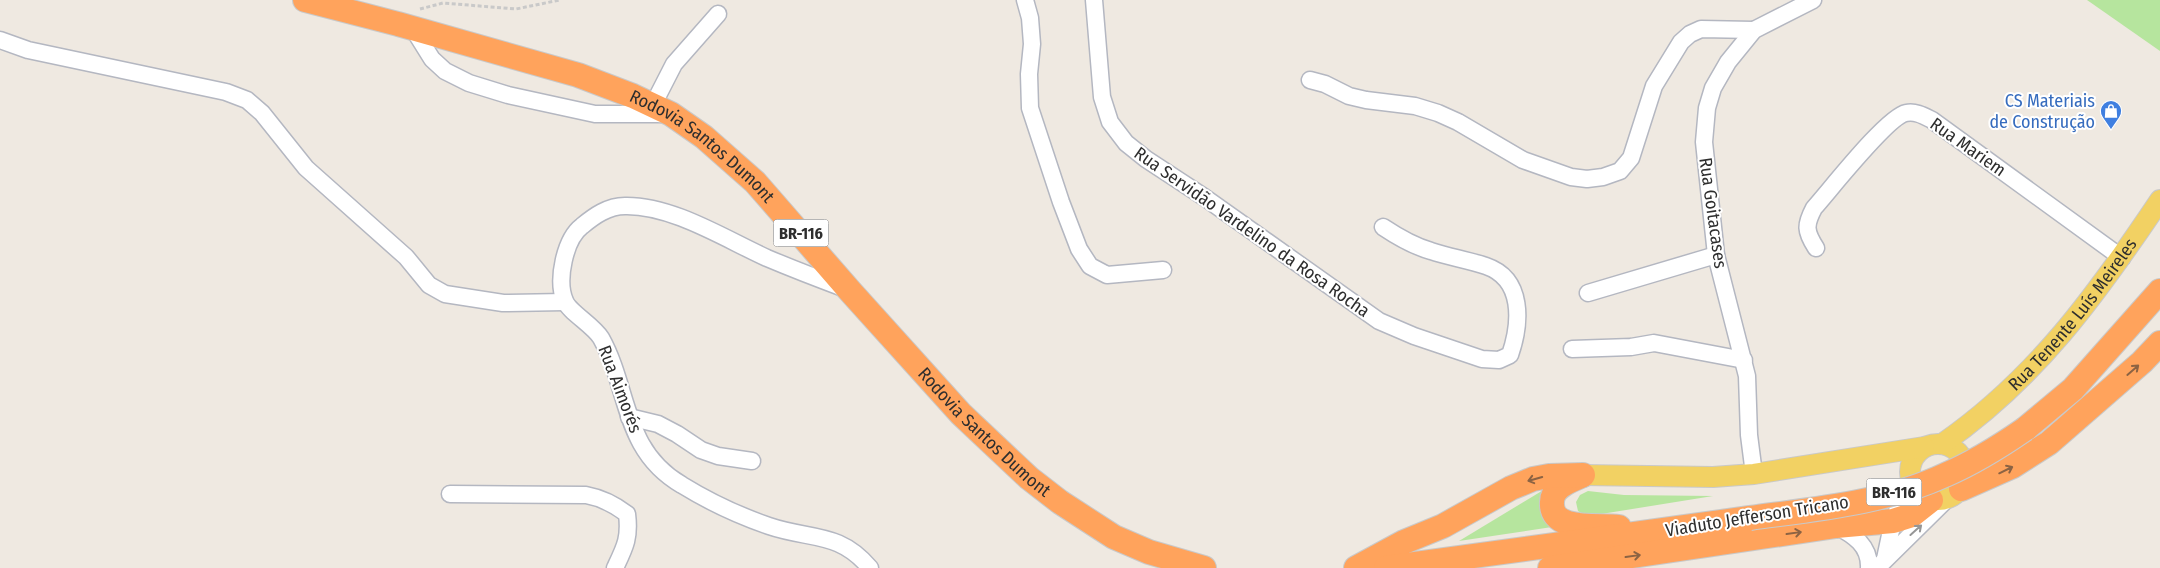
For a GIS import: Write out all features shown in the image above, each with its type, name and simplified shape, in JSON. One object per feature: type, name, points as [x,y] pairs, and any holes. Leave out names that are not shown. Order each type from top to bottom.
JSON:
[{"type":"highway","name":"Rodovia Santos Dumont","points":[[305,0],[405,25],[578,75],[662,110],[704,137],[756,182],[850,291],[962,414],[1029,478],[1060,502],[1114,537],[1149,552],[1204,568]]},
{"type":"highway","name":"Viaduto Jefferson Tricano","points":[[1653,532],[1846,504],[1908,488],[1944,476],[1987,454],[2024,430],[2073,389],[2160,291]]},
{"type":"highway","points":[[1546,558],[1893,521],[1912,515],[1946,496],[2014,466],[2049,442],[2142,362],[2160,343]]},
{"type":"highway","points":[[1583,475],[1558,488],[1552,499],[1551,509],[1563,523],[1614,526],[1653,532]]},
{"type":"highway","points":[[1356,568],[1404,542],[1443,526],[1511,488],[1533,479],[1549,476],[1583,475]]},
{"type":"highway","name":"BR-116","points":[[1386,568],[1546,558],[1653,532]]},
{"type":"main road","name":"Rua Tenente Luís Meireles","points":[[1583,475],[1687,478],[1754,474],[1881,453],[1942,448],[2008,392],[2064,334],[2122,258],[2160,200]]},
{"type":"main road","points":[[1942,448],[1966,470],[1946,496],[1917,492],[1911,471],[1916,454],[1942,448]]},
{"type":"main road","name":"Rua Tenente Luís Meireles","points":[[1881,453],[1911,471]]},
{"type":"street","points":[[1025,0],[1030,18],[1032,44],[1029,74],[1030,108],[1057,193],[1079,249],[1090,266],[1107,275],[1163,270]]},
{"type":"street","name":"Rua Servidão Vardelino da Rosa Rocha","points":[[1094,0],[1102,97],[1110,122],[1126,142],[1146,159],[1204,196],[1379,321],[1414,336],[1492,361],[1499,360],[1510,354],[1515,341],[1518,311],[1510,281],[1488,266],[1430,251],[1395,235],[1383,227]]},
{"type":"street","name":"Rua Goitacases","points":[[1754,474],[1747,376],[1716,254],[1704,142],[1707,108],[1713,88],[1723,71],[1754,30],[1813,0]]},
{"type":"street","points":[[405,25],[432,59],[445,71],[470,83],[508,95],[595,114],[662,110],[674,64],[718,14]]},
{"type":"street","points":[[1310,80],[1325,84],[1349,96],[1415,106],[1438,113],[1458,122],[1523,160],[1571,177],[1587,179],[1603,177],[1620,171],[1631,158],[1654,86],[1685,38],[1701,29],[1754,30]]},
{"type":"street","points":[[0,40],[28,50],[226,92],[247,100],[262,113],[306,168],[406,257],[429,285],[445,294],[503,303],[565,302],[561,278],[566,250],[578,229],[598,213],[623,206],[646,208],[684,220],[768,258],[850,291]]},
{"type":"street","name":"Rua Mariem","points":[[1816,248],[1807,234],[1808,220],[1814,208],[1890,121],[1908,112],[1916,113],[1932,120],[2122,258]]},
{"type":"street","points":[[1588,293],[1716,254]]},
{"type":"street","name":"Rua Aimorés","points":[[565,302],[599,335],[603,342],[611,357],[635,434],[653,462],[680,485],[769,526],[829,539],[850,548],[870,568]]},
{"type":"street","points":[[1572,349],[1631,347],[1654,343],[1744,360]]},
{"type":"street","points":[[629,417],[658,424],[701,450],[718,456],[752,462]]},
{"type":"street","points":[[1881,564],[1893,521],[1911,471]]},
{"type":"street","points":[[450,494],[586,495],[598,497],[615,504],[627,514],[629,530],[626,549],[615,568]]},
{"type":"street","points":[[1881,564],[1946,496]]},
{"type":"street","points":[[1836,526],[1858,539],[1868,556],[1869,568]]},
{"type":"path","points":[[405,25],[420,9],[443,4],[516,9],[560,0]]},
{"type":"green space","points":[[2087,0],[2160,0],[2160,51]]},
{"type":"green space","points":[[1545,489],[1552,527],[1459,541]]},
{"type":"green space","points":[[1588,491],[1624,495],[1713,496],[1595,515],[1583,514],[1578,511],[1576,502],[1580,495]]},
{"type":"place","name":"CS Materiais de Construção","points":[[2111,130]]}]
